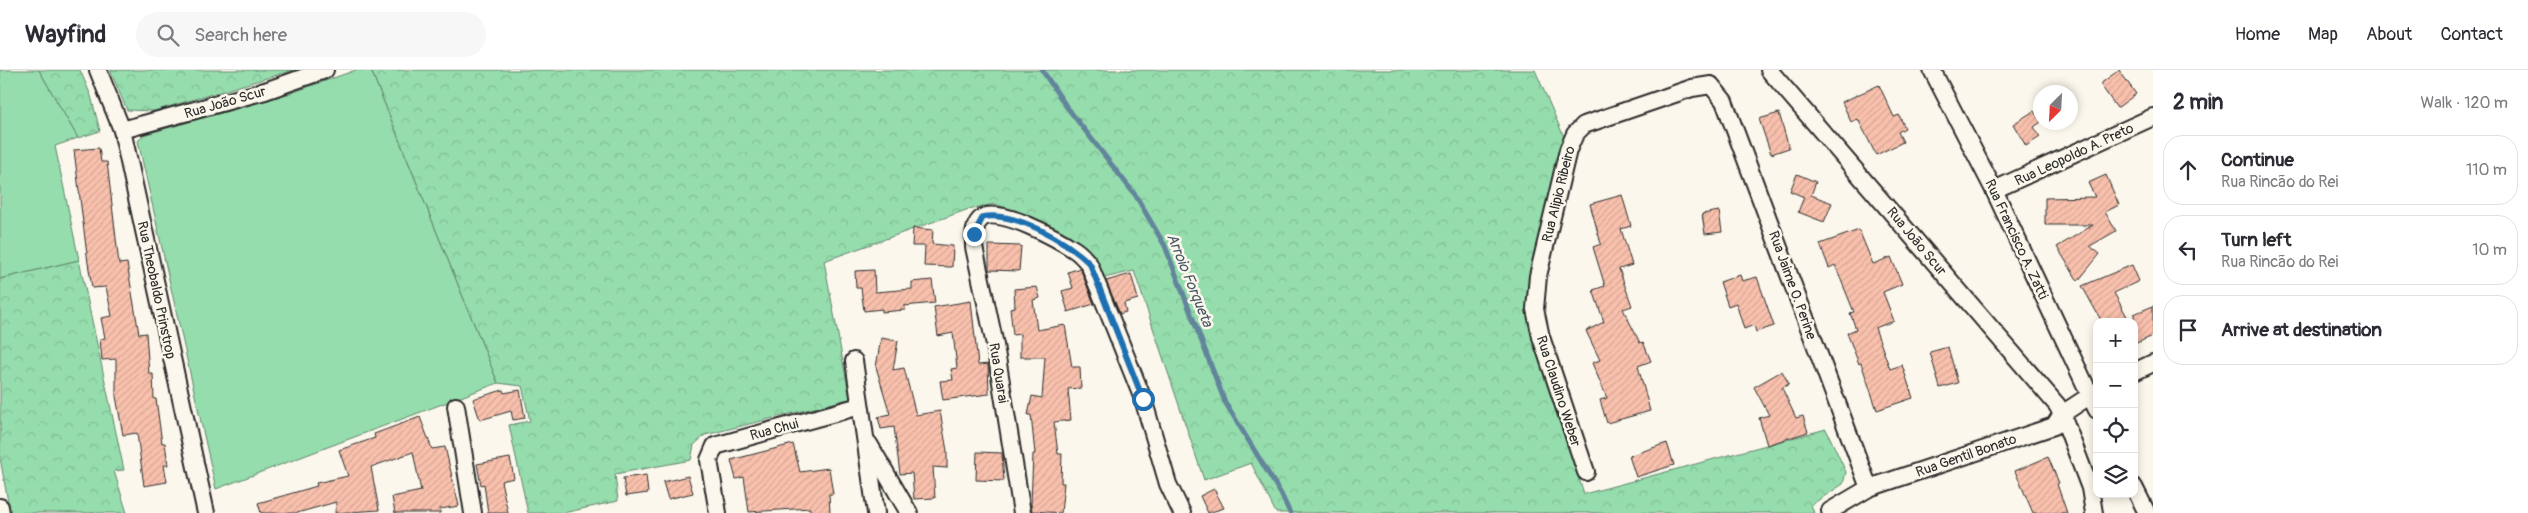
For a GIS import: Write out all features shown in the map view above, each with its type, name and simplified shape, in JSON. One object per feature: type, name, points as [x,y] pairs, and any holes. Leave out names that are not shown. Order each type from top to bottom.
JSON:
[{"type":"street","name":"Rua Theobaldo Prinstrop","points":[[98,70],[122,130],[206,513]]},
{"type":"street","name":"Rua João Scur","points":[[122,130],[265,91],[325,70]]},
{"type":"street","name":"Rua João Scur","points":[[1769,70],[2062,414],[2090,488],[2094,513]]},
{"type":"street","name":"Rua Francisco A. Zatti","points":[[1932,70],[1994,190],[2093,393]]},
{"type":"street","name":"Rua Alipio Ribeiro","points":[[1535,309],[1538,276],[1568,150],[1575,134],[1584,125],[1692,88],[1711,85]]},
{"type":"street","name":"Rua Jaime O. Perine","points":[[1711,85],[1724,101],[1868,488]]},
{"type":"street","name":"Rua Leopoldo A. Preto","points":[[1994,190],[2153,117]]},
{"type":"street","name":"Rua Quarai","points":[[1022,513],[995,345],[974,247],[974,234],[983,217],[1009,218],[1047,234],[1077,251],[1090,264],[1143,399],[1168,484],[1182,513]]},
{"type":"street","name":"Rua Claudino Weber","points":[[1535,309],[1541,337],[1586,472]]},
{"type":"street","points":[[854,361],[876,513]]},
{"type":"street","points":[[2138,370],[2153,363]]},
{"type":"street","name":"Rua Gentil Bonato","points":[[1830,511],[1868,488],[2054,426],[2062,414],[2093,393]]},
{"type":"street","points":[[456,406],[473,513]]},
{"type":"street","name":"Rua Chui","points":[[718,513],[710,471],[710,453],[715,446],[860,406]]},
{"type":"street","points":[[864,436],[909,513]]},
{"type":"street","points":[[2138,495],[2147,513]]},
{"type":"street","points":[[0,507],[1,513]]},
{"type":"green space","points":[[0,70],[39,70],[78,138],[55,146],[79,260],[0,279]]},
{"type":"green space","points":[[39,70],[80,70],[91,96],[100,131],[78,138]]},
{"type":"green space","points":[[110,70],[294,70],[154,111],[127,110]]},
{"type":"green space","points":[[356,70],[371,70],[498,383],[216,489],[138,141],[143,135],[291,93]]},
{"type":"green space","points":[[371,70],[1535,70],[1564,137],[1531,273],[1527,298],[1528,317],[1584,494],[1826,429],[1846,472],[1843,484],[1811,505],[1814,513],[1276,513],[1251,463],[1204,480],[1134,271],[1104,278],[1094,258],[1074,240],[1017,212],[995,204],[969,209],[824,261],[850,399],[705,435],[694,445],[691,460],[615,474],[618,501],[563,513],[528,513],[509,425],[530,421],[522,386],[498,383]]},
{"type":"green space","points":[[79,260],[124,470],[114,471],[127,513],[10,513],[0,458],[0,279]]},
{"type":"building","points":[[2119,70],[2136,94],[2117,108],[2100,84]]},
{"type":"building","points":[[1879,85],[1894,117],[1899,115],[1905,128],[1898,132],[1903,142],[1876,155],[1858,119],[1851,122],[1842,102]]},
{"type":"building","points":[[2033,112],[2033,130],[2036,130],[2040,137],[2026,146],[2013,124]]},
{"type":"building","points":[[1779,113],[1789,148],[1771,154],[1759,119]]},
{"type":"building","points":[[99,148],[101,162],[107,162],[119,264],[127,263],[139,334],[146,333],[149,374],[153,374],[154,399],[156,399],[162,443],[165,443],[168,465],[164,465],[167,482],[144,486],[137,433],[123,435],[116,396],[116,359],[102,360],[100,339],[105,338],[101,318],[112,316],[106,287],[92,288],[88,263],[74,150]]},
{"type":"building","points":[[1797,174],[1816,182],[1811,195],[1832,203],[1824,222],[1798,212],[1804,197],[1790,191]]},
{"type":"building","points":[[2106,175],[2119,205],[2105,212],[2116,231],[2090,246],[2100,254],[2078,281],[2057,247],[2093,225],[2045,225],[2045,198],[2095,197],[2088,183]]},
{"type":"building","points":[[1622,195],[1631,226],[1621,229],[1632,265],[1619,269],[1632,306],[1623,309],[1640,343],[1643,342],[1651,361],[1638,366],[1650,411],[1607,423],[1600,400],[1607,398],[1592,363],[1600,360],[1586,331],[1604,322],[1593,290],[1605,286],[1593,247],[1601,244],[1590,204]]},
{"type":"building","points":[[1719,211],[1722,232],[1705,234],[1702,214]]},
{"type":"building","points":[[913,228],[933,230],[932,244],[953,246],[952,267],[924,266],[925,246],[912,246]]},
{"type":"building","points":[[1859,230],[1873,264],[1891,257],[1902,284],[1883,292],[1894,321],[1875,328],[1890,369],[1902,365],[1913,398],[1877,410],[1861,363],[1859,364],[1847,333],[1856,329],[1850,313],[1854,312],[1835,265],[1829,268],[1820,244]]},
{"type":"building","points":[[989,245],[1021,246],[1019,271],[989,270]]},
{"type":"building","points":[[2132,265],[2139,281],[2114,293],[2128,318],[2100,318],[2082,286]]},
{"type":"building","points":[[1080,268],[1094,304],[1068,312],[1062,291],[1073,288],[1068,272]]},
{"type":"building","points":[[874,270],[875,292],[912,289],[912,282],[932,280],[935,303],[904,306],[905,310],[882,312],[882,309],[864,311],[861,288],[856,288],[855,271]]},
{"type":"building","points":[[1131,274],[1138,299],[1124,303],[1126,312],[1120,314],[1106,281]]},
{"type":"building","points":[[1740,275],[1742,281],[1757,277],[1774,326],[1756,332],[1754,325],[1744,329],[1736,303],[1728,306],[1720,282]]},
{"type":"building","points":[[1037,287],[1040,298],[1033,300],[1037,330],[1065,325],[1072,367],[1080,367],[1081,388],[1068,389],[1071,420],[1054,422],[1058,454],[1062,454],[1061,483],[1064,483],[1061,513],[1032,511],[1033,454],[1035,454],[1031,415],[1028,415],[1032,396],[1042,398],[1045,357],[1020,357],[1020,334],[1013,335],[1010,308],[1015,307],[1014,289]]},
{"type":"building","points":[[971,301],[978,365],[988,364],[989,394],[943,400],[940,381],[953,380],[951,369],[957,368],[953,333],[938,336],[934,307]]},
{"type":"building","points":[[2153,306],[2153,336],[2138,342],[2138,318],[2134,318],[2134,314]]},
{"type":"building","points":[[881,338],[898,341],[893,370],[904,368],[916,415],[940,411],[947,451],[947,468],[933,467],[935,498],[914,499],[912,473],[900,474],[894,427],[881,429],[878,417],[890,414],[876,367]]},
{"type":"building","points":[[1948,347],[1958,383],[1940,388],[1930,352]]},
{"type":"building","points":[[1782,371],[1789,384],[1782,388],[1796,418],[1803,416],[1808,432],[1767,445],[1759,418],[1769,415],[1754,387]]},
{"type":"building","points":[[503,390],[504,393],[520,390],[525,418],[513,420],[511,411],[480,420],[473,399]]},
{"type":"building","points":[[420,417],[432,449],[445,447],[459,506],[440,509],[440,513],[395,513],[392,497],[421,491],[413,452],[371,467],[379,510],[335,513],[336,502],[297,513],[261,513],[258,503],[317,486],[316,483],[348,476],[339,450],[375,438],[374,434]]},
{"type":"building","points":[[1667,443],[1674,465],[1636,477],[1629,456]]},
{"type":"building","points":[[793,444],[800,472],[829,468],[833,494],[829,494],[830,513],[810,513],[810,508],[749,512],[744,477],[736,479],[731,460]]},
{"type":"building","points":[[977,452],[1002,453],[1004,481],[976,480]]},
{"type":"building","points":[[2048,457],[2059,483],[2057,484],[2067,513],[2033,513],[2015,471]]},
{"type":"building","points":[[510,458],[514,478],[501,481],[508,513],[488,513],[484,484],[481,485],[477,464]]},
{"type":"building","points":[[646,475],[648,493],[626,496],[623,478]]},
{"type":"building","points":[[688,476],[693,493],[668,499],[663,482]]},
{"type":"building","points":[[1214,489],[1224,508],[1208,513],[1200,496]]},
{"type":"waterway","name":"Arroio Forqueta","points":[[1042,70],[1066,106],[1136,196],[1165,246],[1225,402],[1281,494],[1290,513]]},
{"type":"route","points":[[974,234],[978,223],[983,217],[1009,218],[1047,234],[1077,251],[1090,264],[1143,399]]}]
